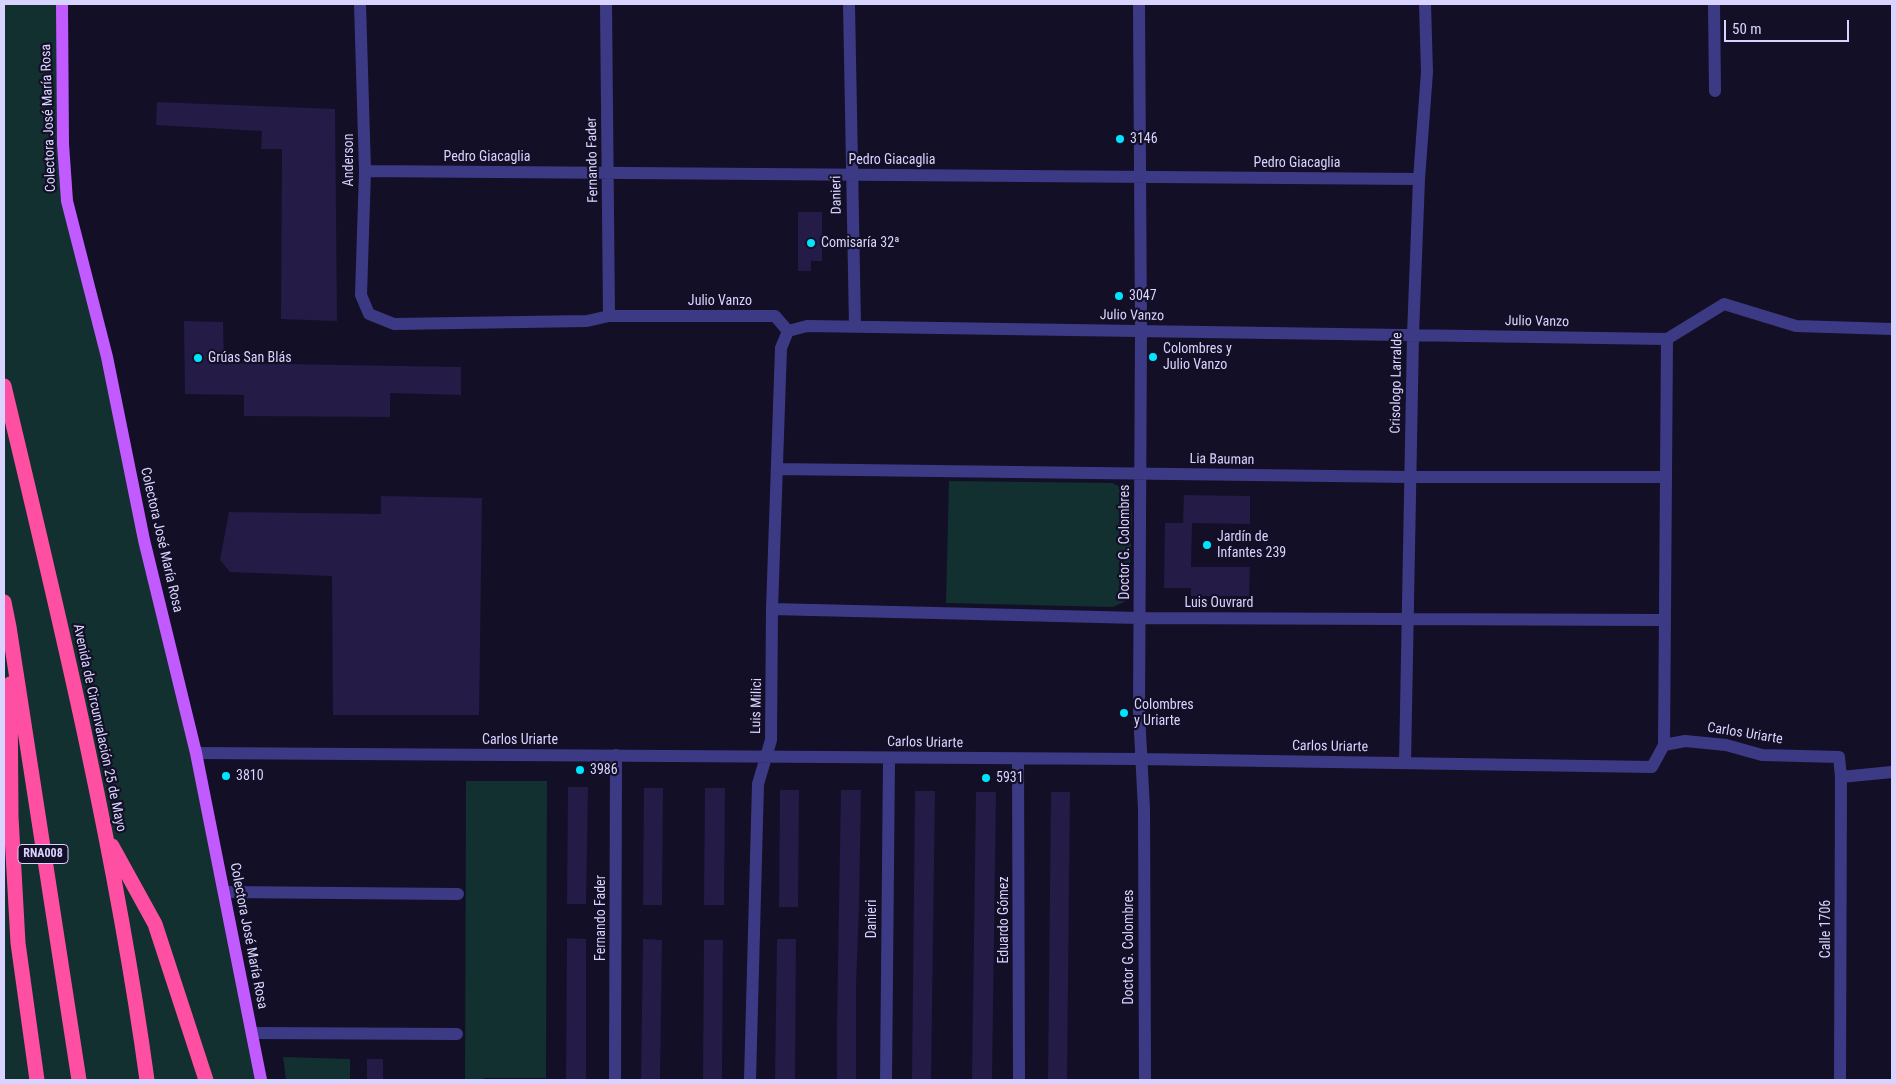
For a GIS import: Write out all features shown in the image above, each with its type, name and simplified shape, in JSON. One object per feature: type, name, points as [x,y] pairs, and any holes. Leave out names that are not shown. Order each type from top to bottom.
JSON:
[{"type":"highway","name":"Avenida de Circunvalación 25 de Mayo","points":[[4,386],[58,616],[106,836],[147,1080]]},
{"type":"highway","name":"RNA008","points":[[4,602],[80,1080]]},
{"type":"highway","name":"RNA008","points":[[9,627],[11,817],[18,943],[36,1080]]},
{"type":"highway","points":[[106,836],[155,924],[206,1080]]},
{"type":"main road","name":"Colectora José María Rosa","points":[[62,4],[62,144],[67,201],[107,357],[144,540],[196,753],[261,1080]]},
{"type":"street","name":"Anderson","points":[[360,4],[365,171],[361,295],[369,314]]},
{"type":"street","name":"Fernando Fader","points":[[606,4],[609,316]]},
{"type":"street","name":"Danieri","points":[[849,4],[855,326]]},
{"type":"street","name":"Doctor G. Colombres","points":[[1139,4],[1141,331],[1139,618],[1140,759],[1144,809],[1145,1080]]},
{"type":"street","name":"Crisologo Larralde","points":[[1405,763],[1413,335],[1419,179],[1428,72],[1425,4]]},
{"type":"street","points":[[1714,4],[1715,91]]},
{"type":"street","name":"Pedro Giacaglia","points":[[365,171],[1419,179]]},
{"type":"street","points":[[1664,745],[1667,339],[1724,304],[1796,326],[1892,329]]},
{"type":"street","name":"Julio Vanzo","points":[[369,314],[394,324],[587,321],[609,316],[775,316],[788,331],[807,326],[855,326],[1667,339]]},
{"type":"street","name":"Luis Milici","points":[[750,1080],[758,784],[771,740],[772,609],[781,348],[788,331]]},
{"type":"street","name":"Lia Bauman","points":[[778,469],[1410,478],[1665,477]]},
{"type":"street","name":"Luis Ouvrard","points":[[772,609],[1139,618],[1665,620]]},
{"type":"street","name":"Carlos Uriarte","points":[[196,753],[1140,759],[1652,768],[1664,745],[1685,740],[1726,745],[1762,755],[1839,757],[1841,777]]},
{"type":"street","name":"Fernando Fader","points":[[615,1080],[616,755]]},
{"type":"street","name":"Danieri","points":[[886,1080],[889,758]]},
{"type":"street","name":"Eduardo Gómez","points":[[1018,759],[1019,1080]]},
{"type":"street","points":[[1841,777],[1892,772]]},
{"type":"street","name":"Calle 1706","points":[[1840,1080],[1841,777]]},
{"type":"street","points":[[224,892],[458,894]]},
{"type":"street","points":[[252,1033],[457,1034]]},
{"type":"green space","points":[[4,4],[62,4],[67,201],[107,357],[261,1080],[4,1080]]},
{"type":"green space","points":[[949,481],[1112,483],[1117,485],[1127,494],[1132,513],[1129,595],[1124,602],[1113,607],[946,603]]},
{"type":"green space","points":[[466,781],[547,781],[546,1078],[484,1078],[484,1080],[465,1080]]},
{"type":"green space","points":[[283,1057],[350,1059],[350,1080],[286,1080]]},
{"type":"building","points":[[157,102],[335,109],[337,321],[281,319],[282,149],[261,149],[262,131],[156,125]]},
{"type":"building","points":[[798,212],[822,212],[822,261],[811,261],[811,271],[798,271]]},
{"type":"building","points":[[184,321],[223,322],[224,363],[461,367],[461,395],[390,393],[390,417],[244,416],[244,395],[185,394]]},
{"type":"building","name":"Jardín de Infantes 239","points":[[1184,495],[1250,496],[1250,524],[1192,523],[1191,567],[1250,567],[1249,596],[1191,596],[1191,588],[1164,588],[1165,523],[1183,523]]},
{"type":"building","points":[[381,496],[482,498],[479,715],[333,715],[332,576],[230,572],[220,560],[229,512],[381,514]]},
{"type":"building","points":[[568,787],[588,787],[586,904],[567,904]]},
{"type":"building","points":[[644,788],[663,788],[662,905],[643,905]]},
{"type":"building","points":[[705,788],[725,788],[724,905],[704,905]]},
{"type":"building","points":[[780,790],[799,790],[798,907],[779,907]]},
{"type":"building","points":[[841,790],[861,790],[856,985],[856,1080],[837,1080]]},
{"type":"building","points":[[915,791],[935,791],[931,1080],[912,1080]]},
{"type":"building","points":[[976,792],[996,792],[992,1080],[972,1080]]},
{"type":"building","points":[[1051,792],[1070,792],[1067,1080],[1048,1080]]},
{"type":"building","points":[[567,938],[586,939],[586,1080],[566,1080]]},
{"type":"building","points":[[643,939],[662,940],[660,1080],[641,1080]]},
{"type":"building","points":[[777,939],[796,939],[795,1080],[775,1080]]},
{"type":"building","points":[[704,940],[723,940],[722,1080],[703,1080]]},
{"type":"building","points":[[367,1059],[383,1059],[383,1080],[367,1080]]},
{"type":"place","name":"3146","points":[[1120,139]]},
{"type":"place","name":"Comisaría 32ª","points":[[811,243]]},
{"type":"place","name":"3047","points":[[1119,296]]},
{"type":"place","name":"Colombres y Julio Vanzo","points":[[1153,357]]},
{"type":"place","name":"Grúas San Blás","points":[[198,358]]},
{"type":"place","name":"Jardín de Infantes 239","points":[[1207,545]]},
{"type":"place","name":"Colombres y Uriarte","points":[[1124,713]]},
{"type":"place","name":"3986","points":[[580,770]]},
{"type":"place","name":"3810","points":[[226,776]]},
{"type":"place","name":"5931","points":[[986,778]]}]
